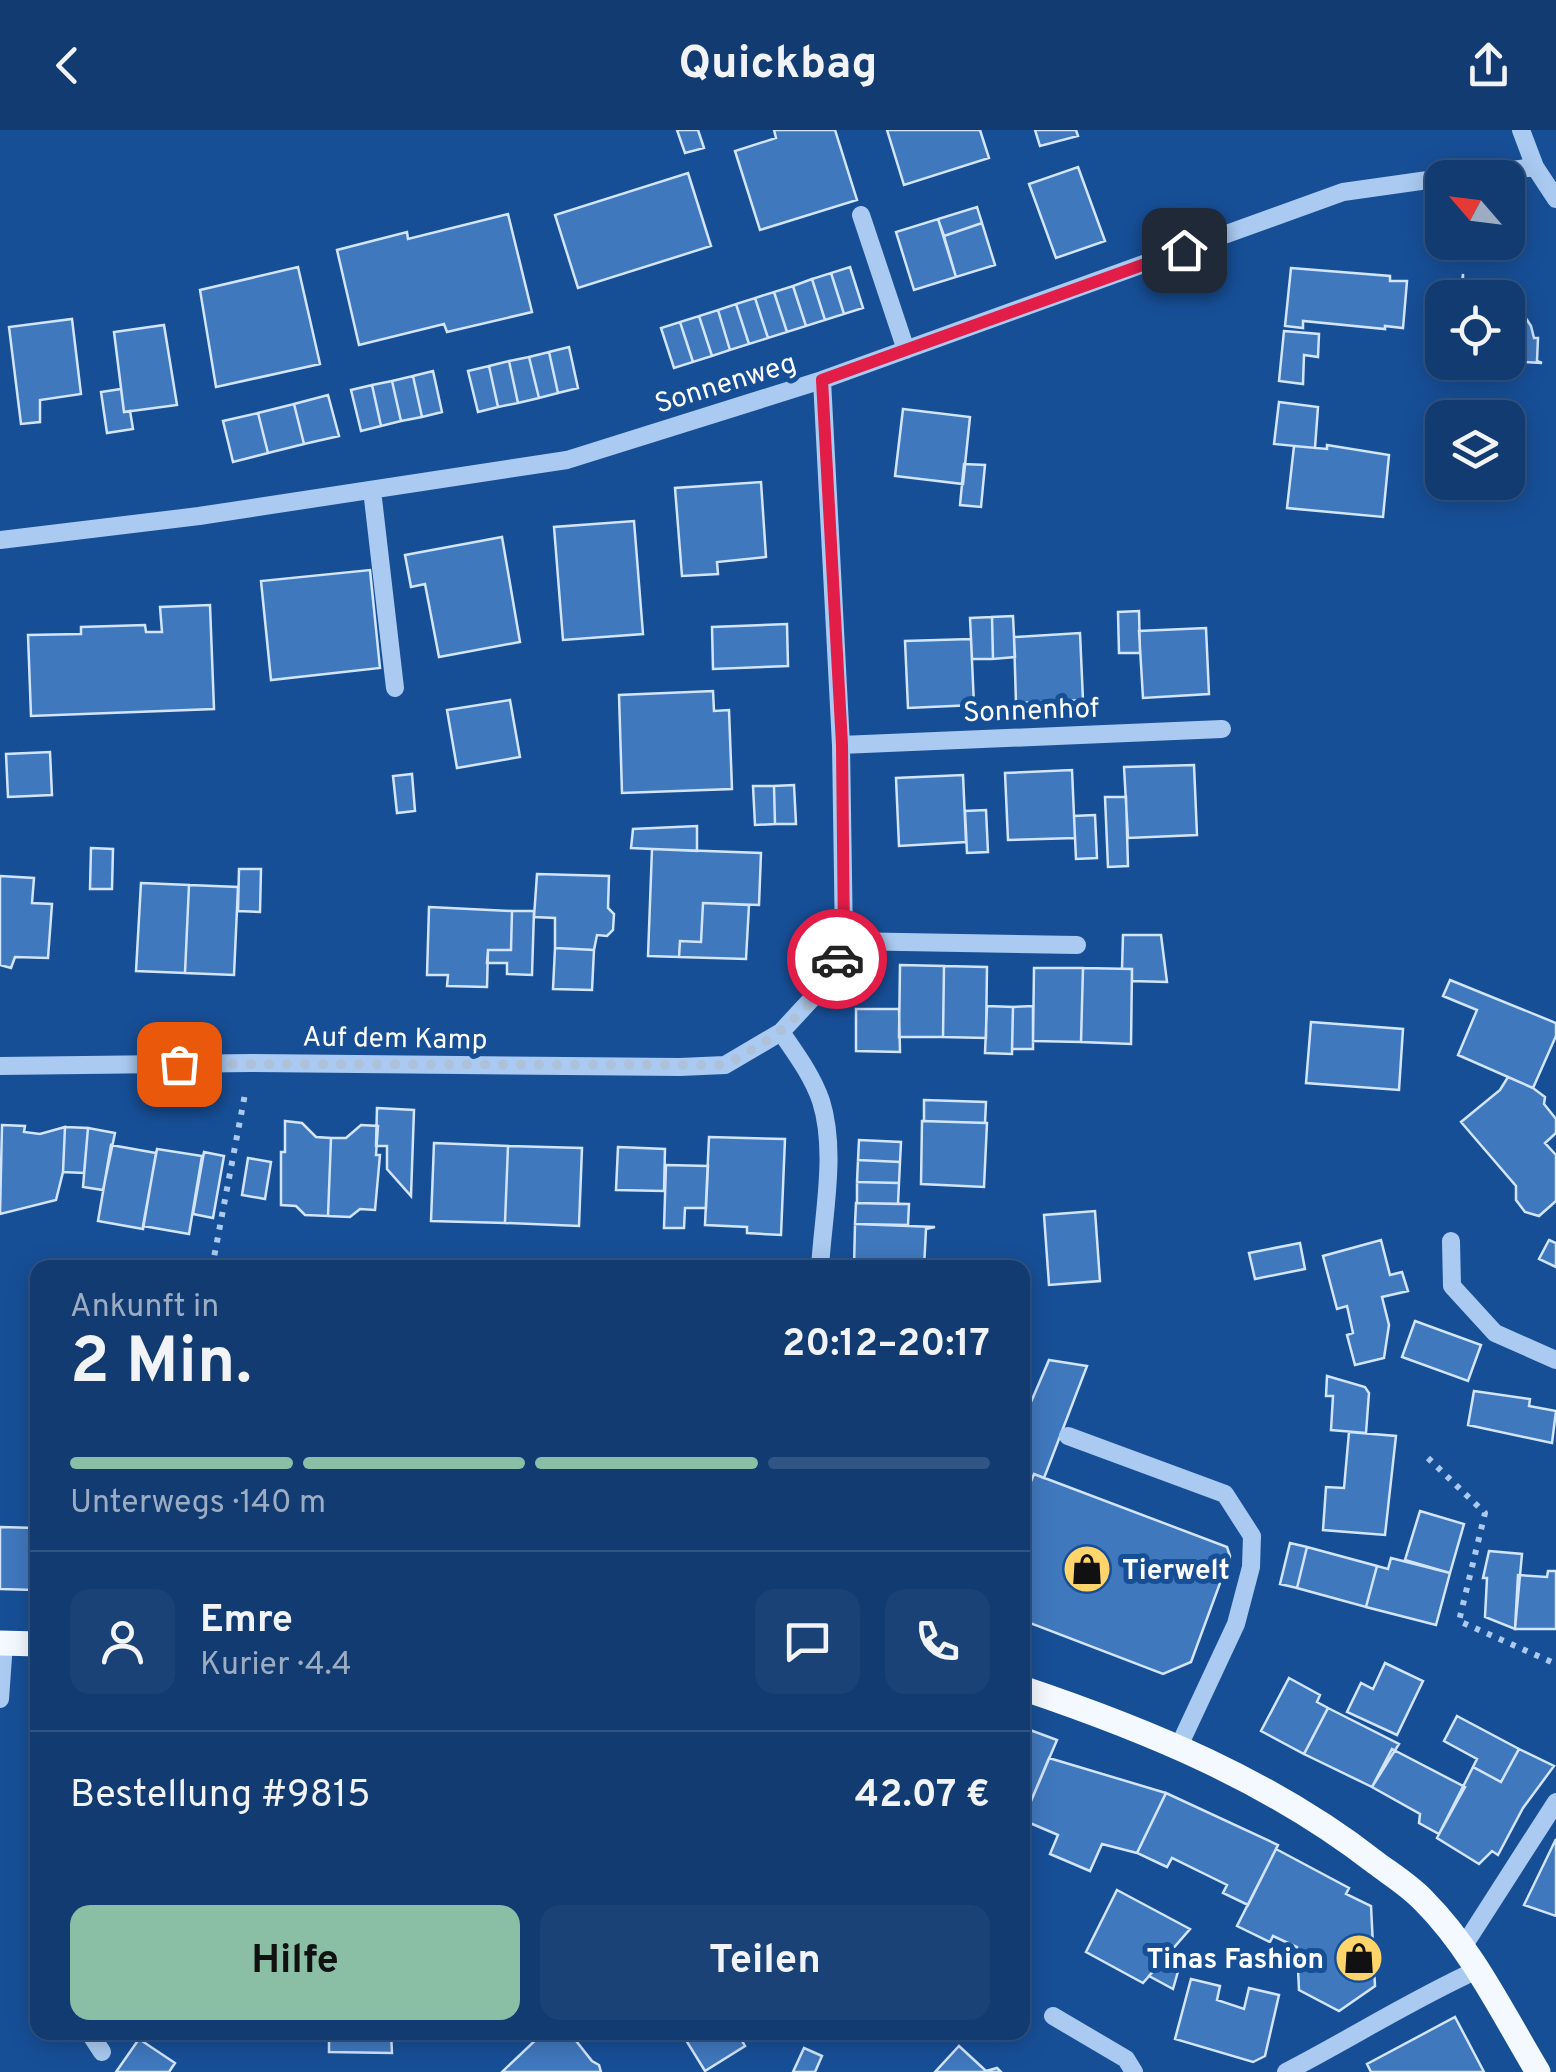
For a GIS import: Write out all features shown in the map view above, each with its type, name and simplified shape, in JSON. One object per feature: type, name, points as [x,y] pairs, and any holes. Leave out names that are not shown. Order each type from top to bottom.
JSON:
[{"type":"main road","points":[[2,1643],[30,1644]]},
{"type":"main road","points":[[1030,1691],[1179,1746],[1346,1840],[1423,1899],[1464,1948],[1538,2072]]},
{"type":"street","points":[[1522,130],[1535,168],[1556,199]]},
{"type":"street","points":[[1525,169],[1535,168]]},
{"type":"street","name":"Sonnenweg","points":[[0,540],[200,516],[567,460],[822,380],[1343,192],[1425,180]]},
{"type":"street","points":[[861,215],[906,350]]},
{"type":"street","name":"Auf dem Kamp","points":[[0,1066],[725,1065],[781,1032],[818,992],[844,941],[842,745],[822,380]]},
{"type":"street","points":[[372,490],[395,688]]},
{"type":"street","name":"Sonnenhof","points":[[842,745],[1222,729]]},
{"type":"street","points":[[844,941],[1076,945]]},
{"type":"street","points":[[781,1032],[809,1072],[822,1104],[828,1145],[821,1260]]},
{"type":"street","points":[[1451,1241],[1452,1286],[1495,1332],[1556,1360]]},
{"type":"street","points":[[1068,1436],[1224,1494],[1252,1536],[1251,1567],[1236,1624],[1179,1746]]},
{"type":"street","points":[[0,1699],[2,1643]]},
{"type":"street","points":[[1464,1948],[1556,1802]]},
{"type":"street","points":[[1286,2072],[1360,2034],[1422,1995],[1477,1970]]},
{"type":"street","points":[[1054,2016],[1126,2059],[1134,2072]]},
{"type":"street","points":[[94,2040],[102,2052]]},
{"type":"path","points":[[214,1260],[251,1064]]},
{"type":"path","points":[[1428,1458],[1485,1513],[1460,1621],[1556,1664]]},
{"type":"building","points":[[677,130],[698,130],[704,148],[685,153]]},
{"type":"building","points":[[774,130],[835,130],[857,200],[760,230],[735,151],[776,138]]},
{"type":"building","points":[[887,130],[980,130],[989,158],[904,185]]},
{"type":"building","points":[[1035,130],[1076,130],[1078,136],[1040,146]]},
{"type":"building","points":[[1078,167],[1105,241],[1056,258],[1029,184]]},
{"type":"building","points":[[688,173],[711,246],[578,288],[555,215]]},
{"type":"building","points":[[977,207],[982,223],[944,236],[938,219]]},
{"type":"building","points":[[508,214],[532,312],[447,332],[444,324],[359,345],[337,250],[407,232],[408,239]]},
{"type":"building","points":[[938,219],[956,277],[914,290],[896,232]]},
{"type":"building","points":[[982,223],[995,265],[956,277],[944,236]]},
{"type":"building","points":[[298,267],[320,364],[216,387],[200,290]]},
{"type":"building","points":[[850,267],[863,308],[844,314],[831,273]]},
{"type":"building","points":[[1291,268],[1390,276],[1390,281],[1407,281],[1403,328],[1303,321],[1303,328],[1285,326]]},
{"type":"building","points":[[831,273],[844,314],[825,320],[812,279]]},
{"type":"building","points":[[812,279],[825,320],[806,326],[793,286]]},
{"type":"building","points":[[793,286],[806,326],[787,332],[774,292]]},
{"type":"building","points":[[774,292],[787,332],[768,338],[755,298]]},
{"type":"building","points":[[755,298],[768,338],[749,344],[736,304]]},
{"type":"building","points":[[736,304],[749,344],[730,350],[718,310]]},
{"type":"building","points":[[718,310],[730,350],[712,356],[699,316]]},
{"type":"building","points":[[699,316],[712,356],[693,362],[680,322]]},
{"type":"building","points":[[1525,317],[1534,338],[1538,338],[1537,361],[1542,363],[1525,362]]},
{"type":"building","points":[[72,319],[81,394],[40,400],[40,422],[21,424],[9,327]]},
{"type":"building","points":[[680,322],[693,362],[674,368],[661,328]]},
{"type":"building","points":[[164,325],[177,405],[124,412],[114,332]]},
{"type":"building","points":[[1284,331],[1319,334],[1318,357],[1304,355],[1303,384],[1279,381]]},
{"type":"building","points":[[569,347],[578,388],[558,393],[549,352]]},
{"type":"building","points":[[549,352],[558,393],[539,398],[529,357]]},
{"type":"building","points":[[529,357],[539,398],[518,403],[509,361]]},
{"type":"building","points":[[509,361],[518,403],[498,407],[489,366]]},
{"type":"building","points":[[489,366],[498,407],[478,412],[468,371]]},
{"type":"building","points":[[433,371],[442,412],[422,417],[413,376]]},
{"type":"building","points":[[413,376],[422,417],[401,421],[392,381]]},
{"type":"building","points":[[392,381],[401,421],[381,426],[372,385]]},
{"type":"building","points":[[372,385],[381,426],[361,431],[351,390]]},
{"type":"building","points":[[121,389],[124,412],[130,411],[133,429],[107,433],[101,392]]},
{"type":"building","points":[[328,395],[339,436],[304,444],[294,404]]},
{"type":"building","points":[[1279,402],[1318,407],[1315,448],[1274,444]]},
{"type":"building","points":[[294,404],[304,444],[268,453],[258,413]]},
{"type":"building","points":[[903,409],[970,417],[963,484],[895,476]]},
{"type":"building","points":[[258,413],[268,453],[233,462],[223,421]]},
{"type":"building","points":[[1327,445],[1389,455],[1383,517],[1287,508],[1294,446],[1327,449]]},
{"type":"building","points":[[964,464],[985,465],[981,507],[960,505]]},
{"type":"building","points":[[761,482],[766,557],[717,562],[718,574],[682,576],[675,488]]},
{"type":"building","points":[[634,521],[643,634],[563,640],[554,527]]},
{"type":"building","points":[[502,537],[520,642],[439,657],[425,584],[411,587],[405,555]]},
{"type":"building","points":[[370,570],[380,668],[271,680],[261,581]]},
{"type":"building","points":[[210,605],[214,709],[31,716],[28,635],[81,634],[81,627],[145,625],[146,632],[162,632],[160,607]]},
{"type":"building","points":[[1139,611],[1140,653],[1119,653],[1118,612]]},
{"type":"building","points":[[1013,616],[1015,657],[993,659],[992,617]]},
{"type":"building","points":[[992,617],[993,659],[972,659],[970,618]]},
{"type":"building","points":[[787,624],[788,666],[713,669],[712,627]]},
{"type":"building","points":[[1206,628],[1209,694],[1143,698],[1139,631]]},
{"type":"building","points":[[1080,633],[1083,700],[1016,703],[1014,637]]},
{"type":"building","points":[[971,639],[974,705],[908,708],[905,641]]},
{"type":"building","points":[[713,691],[714,711],[729,710],[732,789],[622,793],[619,695]]},
{"type":"building","points":[[510,700],[520,757],[457,768],[447,710]]},
{"type":"building","points":[[50,752],[52,795],[8,797],[6,754]]},
{"type":"building","points":[[1194,765],[1197,835],[1128,838],[1124,767]]},
{"type":"building","points":[[1072,770],[1075,838],[1008,840],[1005,773]]},
{"type":"building","points":[[412,774],[415,811],[397,813],[393,776]]},
{"type":"building","points":[[963,775],[966,842],[899,846],[896,778]]},
{"type":"building","points":[[794,785],[796,824],[775,824],[774,786]]},
{"type":"building","points":[[753,786],[774,786],[775,824],[755,825]]},
{"type":"building","points":[[1105,797],[1126,797],[1128,866],[1108,867]]},
{"type":"building","points":[[986,810],[988,852],[967,853],[965,811]]},
{"type":"building","points":[[1095,815],[1097,858],[1076,859],[1074,816]]},
{"type":"building","points":[[697,826],[697,851],[631,848],[633,829]]},
{"type":"building","points":[[91,848],[113,849],[112,889],[90,889]]},
{"type":"building","points":[[652,849],[761,853],[759,905],[703,903],[701,942],[680,941],[679,957],[648,956]]},
{"type":"building","points":[[239,869],[261,869],[260,912],[238,911]]},
{"type":"building","points":[[537,874],[609,876],[608,908],[614,914],[613,930],[607,936],[597,935],[594,950],[555,948],[555,918],[534,917]]},
{"type":"building","points":[[0,876],[34,878],[32,903],[52,904],[48,958],[15,957],[11,968],[0,965]]},
{"type":"building","points":[[141,883],[189,885],[185,973],[136,971]]},
{"type":"building","points":[[189,885],[238,887],[234,975],[185,973]]},
{"type":"building","points":[[703,903],[749,905],[746,959],[679,957],[680,941],[701,942]]},
{"type":"building","points":[[429,907],[512,911],[511,950],[488,950],[487,987],[447,986],[448,975],[427,975]]},
{"type":"building","points":[[512,911],[534,911],[532,975],[507,974],[507,963],[487,963],[488,950],[511,950]]},
{"type":"building","points":[[1123,935],[1161,935],[1167,982],[1132,981],[1132,969],[1122,969]]},
{"type":"building","points":[[555,948],[594,950],[592,990],[553,989]]},
{"type":"building","points":[[900,965],[944,966],[943,1037],[899,1037]]},
{"type":"building","points":[[944,966],[987,967],[986,1038],[943,1037]]},
{"type":"building","points":[[1034,968],[1083,968],[1081,1042],[1033,1041]]},
{"type":"building","points":[[1083,968],[1132,969],[1131,1044],[1081,1042]]},
{"type":"building","points":[[1450,980],[1556,1023],[1556,1036],[1533,1088],[1458,1055],[1477,1010],[1443,996]]},
{"type":"building","points":[[987,1006],[1013,1007],[1012,1054],[985,1053]]},
{"type":"building","points":[[1033,1006],[1033,1049],[1012,1049],[1013,1007]]},
{"type":"building","points":[[856,1009],[899,1009],[900,1052],[856,1051]]},
{"type":"building","points":[[1311,1022],[1403,1029],[1399,1090],[1306,1083]]},
{"type":"building","points":[[1508,1077],[1545,1097],[1544,1104],[1556,1119],[1556,1133],[1545,1143],[1556,1155],[1556,1201],[1539,1216],[1525,1212],[1516,1200],[1516,1186],[1461,1122],[1500,1090]]},
{"type":"building","points":[[924,1100],[986,1102],[985,1123],[924,1121]]},
{"type":"building","points":[[377,1108],[414,1110],[411,1196],[387,1169],[387,1146],[376,1146]]},
{"type":"building","points":[[285,1121],[302,1123],[316,1137],[331,1138],[328,1216],[305,1215],[296,1206],[281,1205]]},
{"type":"building","points":[[922,1121],[987,1123],[984,1187],[921,1184]]},
{"type":"building","points":[[2,1125],[25,1126],[24,1132],[40,1134],[65,1127],[63,1172],[56,1200],[0,1214]]},
{"type":"building","points":[[361,1125],[378,1126],[376,1155],[380,1155],[375,1210],[360,1209],[350,1217],[328,1216],[331,1138],[346,1138]]},
{"type":"building","points":[[65,1127],[88,1128],[84,1173],[63,1172]]},
{"type":"building","points":[[88,1128],[115,1133],[103,1190],[83,1187]]},
{"type":"building","points":[[709,1137],[785,1139],[781,1235],[747,1233],[747,1227],[705,1225]]},
{"type":"building","points":[[859,1140],[901,1142],[900,1162],[858,1160]]},
{"type":"building","points":[[434,1143],[508,1146],[505,1223],[431,1221]]},
{"type":"building","points":[[111,1145],[156,1153],[143,1229],[98,1221]]},
{"type":"building","points":[[508,1146],[582,1148],[579,1226],[505,1223]]},
{"type":"building","points":[[618,1147],[665,1149],[664,1191],[616,1190]]},
{"type":"building","points":[[157,1149],[202,1156],[189,1234],[143,1226]]},
{"type":"building","points":[[204,1152],[224,1156],[213,1218],[193,1214]]},
{"type":"building","points":[[248,1158],[271,1162],[265,1199],[242,1195]]},
{"type":"building","points":[[858,1160],[900,1162],[899,1183],[857,1182]]},
{"type":"building","points":[[666,1165],[708,1166],[706,1208],[685,1208],[684,1228],[664,1228]]},
{"type":"building","points":[[857,1182],[899,1183],[898,1204],[857,1203]]},
{"type":"building","points":[[856,1203],[909,1204],[908,1225],[855,1224]]},
{"type":"building","points":[[1095,1211],[1100,1281],[1049,1285],[1044,1215]]},
{"type":"building","points":[[855,1224],[935,1227],[926,1229],[924,1260],[854,1260]]},
{"type":"building","points":[[1381,1240],[1390,1275],[1402,1272],[1408,1291],[1382,1297],[1389,1325],[1384,1358],[1355,1365],[1347,1335],[1353,1333],[1347,1306],[1337,1309],[1323,1256]]},
{"type":"building","points":[[1549,1240],[1556,1243],[1556,1267],[1539,1259]]},
{"type":"building","points":[[1300,1243],[1305,1269],[1255,1279],[1249,1253]]},
{"type":"building","points":[[1415,1321],[1481,1345],[1468,1381],[1402,1357]]},
{"type":"building","points":[[1049,1360],[1087,1366],[1044,1478],[1034,1474],[1030,1484],[1030,1404]]},
{"type":"building","points":[[1327,1376],[1365,1387],[1369,1393],[1366,1433],[1331,1430],[1333,1396],[1326,1396]]},
{"type":"building","points":[[1474,1391],[1530,1399],[1529,1406],[1556,1411],[1552,1443],[1468,1425]]},
{"type":"building","points":[[1349,1432],[1396,1436],[1385,1535],[1323,1530],[1326,1487],[1344,1488]]},
{"type":"building","points":[[1034,1474],[1227,1547],[1230,1556],[1191,1662],[1163,1674],[1030,1623],[1030,1484]]},
{"type":"building","points":[[1420,1511],[1464,1524],[1450,1573],[1405,1560]]},
{"type":"building","points":[[0,1527],[30,1528],[30,1590],[0,1589]]},
{"type":"building","points":[[1290,1543],[1307,1547],[1297,1588],[1280,1584]]},
{"type":"building","points":[[1307,1547],[1377,1566],[1366,1607],[1297,1588]]},
{"type":"building","points":[[1489,1551],[1522,1554],[1515,1629],[1485,1617],[1487,1578],[1483,1578]]},
{"type":"building","points":[[1391,1558],[1450,1573],[1436,1625],[1366,1607],[1377,1566],[1388,1569]]},
{"type":"building","points":[[1548,1571],[1556,1571],[1556,1629],[1515,1629],[1518,1575],[1547,1577]]},
{"type":"building","points":[[1385,1663],[1423,1681],[1397,1735],[1347,1712],[1361,1683],[1373,1689]]},
{"type":"building","points":[[1289,1678],[1320,1695],[1317,1702],[1328,1708],[1304,1754],[1261,1731]]},
{"type":"building","points":[[1328,1708],[1399,1744],[1372,1787],[1304,1754]]},
{"type":"building","points":[[1457,1716],[1519,1749],[1501,1782],[1473,1767],[1477,1759],[1444,1741]]},
{"type":"building","points":[[1030,1730],[1057,1740],[1030,1804]]},
{"type":"building","points":[[1392,1749],[1465,1787],[1439,1834],[1419,1823],[1420,1814],[1372,1787]]},
{"type":"building","points":[[1519,1749],[1554,1766],[1523,1808],[1498,1855],[1492,1851],[1479,1864],[1437,1838],[1473,1767],[1501,1782]]},
{"type":"building","points":[[1049,1758],[1166,1793],[1137,1853],[1102,1844],[1090,1871],[1050,1854],[1058,1835],[1030,1823],[1030,1803]]},
{"type":"building","points":[[1166,1793],[1278,1845],[1248,1905],[1223,1893],[1227,1885],[1172,1858],[1167,1867],[1137,1853]]},
{"type":"building","points":[[1556,1839],[1556,1916],[1524,1905]]},
{"type":"building","points":[[1276,1849],[1349,1888],[1346,1894],[1371,1906],[1375,1986],[1339,2011],[1299,1990],[1297,1947],[1273,1936],[1270,1942],[1237,1926]]},
{"type":"building","points":[[1117,1890],[1190,1929],[1143,1983],[1086,1952]]},
{"type":"building","points":[[1174,1948],[1183,1954],[1173,1989],[1149,1976]]},
{"type":"building","points":[[1191,1979],[1220,1986],[1217,2000],[1244,2009],[1249,1988],[1279,1995],[1265,2056],[1253,2062],[1175,2039]]},
{"type":"building","points":[[1455,2017],[1484,2072],[1371,2072],[1367,2064]]},
{"type":"building","points":[[138,2040],[175,2063],[169,2072],[116,2072]]},
{"type":"building","points":[[329,2040],[391,2040],[392,2053],[329,2052]]},
{"type":"building","points":[[536,2040],[575,2040],[601,2072],[502,2072]]},
{"type":"building","points":[[686,2040],[742,2040],[745,2046],[705,2071]]},
{"type":"building","points":[[959,2046],[986,2071],[997,2068],[1001,2072],[935,2072]]},
{"type":"building","points":[[804,2048],[822,2056],[815,2072],[793,2072]]},
{"type":"way so far","points":[[179,1064],[725,1065],[781,1032],[800,1015],[837,959]]},
{"type":"place","name":"Tierwelt","points":[[1087,1569]]},
{"type":"place","name":"Tinas Fashion","points":[[1359,1958]]},
{"type":"route","points":[[837,959],[844,941],[842,745],[822,380],[1184,250]]}]
